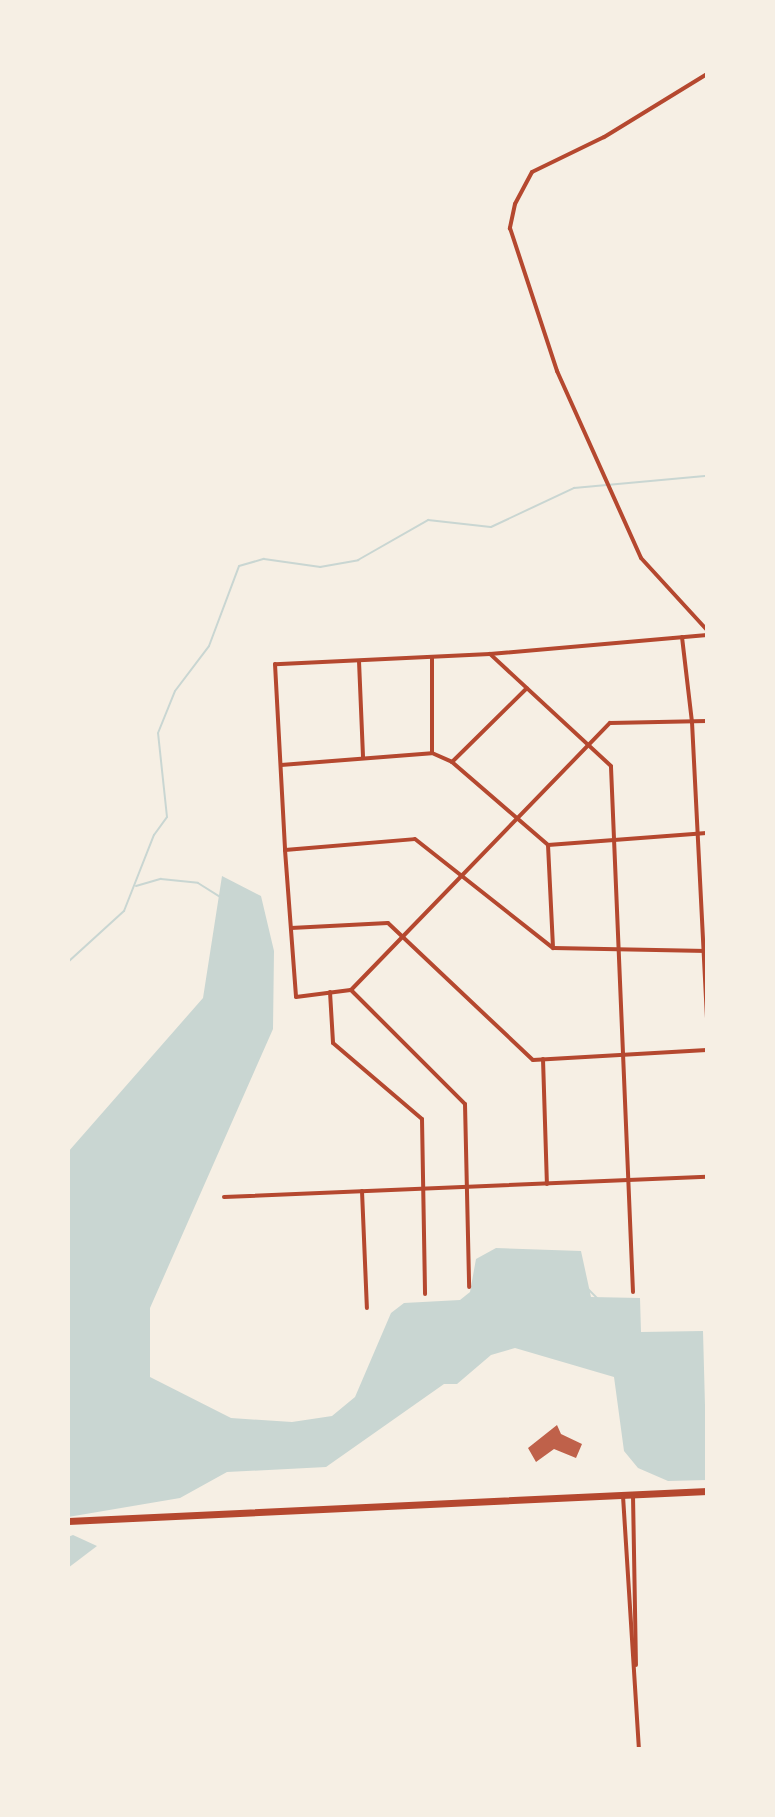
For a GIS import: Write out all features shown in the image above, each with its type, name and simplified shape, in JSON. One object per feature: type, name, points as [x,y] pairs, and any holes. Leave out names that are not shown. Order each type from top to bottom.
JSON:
[{"type":"highway","points":[[68,1521],[707,1491]]},
{"type":"street","points":[[707,74],[604,137],[532,172],[515,204],[510,228],[557,371],[641,558],[707,632]]},
{"type":"street","points":[[707,632],[682,637],[490,654],[275,664],[296,997],[351,990],[585,743],[610,723],[707,721]]},
{"type":"street","points":[[682,637],[692,722],[707,1021]]},
{"type":"street","points":[[490,654],[611,766],[633,1292]]},
{"type":"street","points":[[432,658],[432,753]]},
{"type":"street","points":[[359,661],[363,758]]},
{"type":"street","points":[[452,762],[527,688]]},
{"type":"street","points":[[281,765],[432,753],[452,762],[548,845],[707,833]]},
{"type":"street","points":[[285,850],[415,839],[462,873],[553,948],[620,953],[705,952]]},
{"type":"street","points":[[548,845],[553,948]]},
{"type":"street","points":[[291,928],[388,923],[533,1060],[707,1050]]},
{"type":"street","points":[[351,990],[465,1104],[469,1287]]},
{"type":"street","points":[[330,992],[333,1043],[422,1119],[425,1294]]},
{"type":"street","points":[[543,1059],[547,1184]]},
{"type":"street","points":[[224,1197],[707,1177]]},
{"type":"street","points":[[362,1191],[367,1308]]},
{"type":"street","points":[[623,1495],[639,1749]]},
{"type":"street","points":[[633,1495],[635,1676]]},
{"type":"shaded area","points":[[222,876],[261,896],[274,951],[273,1029],[150,1308],[150,1377],[231,1418],[292,1422],[332,1416],[355,1397],[391,1313],[404,1303],[460,1300],[470,1292],[476,1259],[496,1248],[581,1251],[591,1297],[640,1298],[641,1332],[703,1331],[707,1480],[668,1481],[638,1468],[624,1451],[614,1377],[515,1348],[491,1355],[457,1384],[444,1384],[326,1467],[227,1472],[180,1498],[68,1517],[68,1152],[203,998]]},
{"type":"shaded area","points":[[73,1535],[97,1546],[68,1568],[68,1537]]},
{"type":"building","points":[[557,1425],[561,1434],[582,1444],[576,1458],[554,1449],[536,1462],[528,1448]]},
{"type":"waterway","points":[[68,962],[124,911],[154,835],[167,817],[158,733],[175,691],[209,646],[239,566],[264,559],[320,567],[358,560],[428,520],[491,527],[574,488],[707,476]]},
{"type":"waterway","points":[[136,886],[161,879],[198,883],[220,897]]},
{"type":"waterway","points":[[588,1289],[598,1299]]}]
